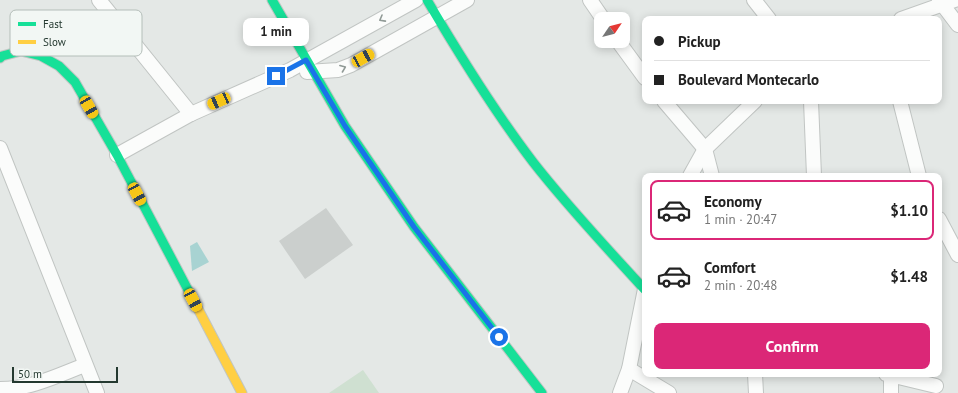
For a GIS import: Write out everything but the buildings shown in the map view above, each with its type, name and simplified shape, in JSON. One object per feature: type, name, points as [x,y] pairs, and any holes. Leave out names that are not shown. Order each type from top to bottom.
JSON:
[{"type":"street","points":[[99,0],[107,10]]},
{"type":"street","points":[[272,0],[345,126],[414,227],[542,393]]},
{"type":"street","points":[[310,66],[416,0]]},
{"type":"street","points":[[427,0],[478,85],[519,144],[566,202],[642,287]]},
{"type":"street","points":[[117,155],[191,114],[290,70],[310,66],[338,70],[351,65],[467,0]]},
{"type":"street","points":[[590,0],[598,12]]},
{"type":"street","points":[[754,0],[767,16]]},
{"type":"street","points":[[908,16],[940,2],[955,0]]},
{"type":"street","points":[[940,2],[958,25]]},
{"type":"street","points":[[623,48],[642,74]]},
{"type":"street","points":[[142,53],[191,114]]},
{"type":"street","points":[[41,56],[59,66],[75,82],[117,155],[242,393]]},
{"type":"street","points":[[667,104],[705,150],[711,173]]},
{"type":"street","points":[[692,173],[705,150],[752,104]]},
{"type":"street","points":[[811,104],[814,173]]},
{"type":"street","points":[[901,104],[918,173]]},
{"type":"street","points":[[0,148],[97,393]]},
{"type":"street","points":[[942,226],[958,255]]},
{"type":"street","points":[[620,393],[629,369],[642,305]]},
{"type":"street","points":[[0,389],[17,389],[33,385],[85,365]]},
{"type":"street","points":[[629,369],[642,377]]},
{"type":"street","points":[[642,377],[669,393]]},
{"type":"street","points":[[755,377],[756,393]]},
{"type":"street","points":[[889,377],[891,393]]},
{"type":"street","points":[[900,377],[937,384]]},
{"type":"green space","points":[[363,370],[379,393],[329,393]]},
{"type":"water","points":[[197,242],[209,262],[192,271],[190,246]]},
{"type":"traffic: fast","points":[[272,0],[345,126],[414,227],[542,393]]},
{"type":"traffic: fast","points":[[427,0],[478,83],[533,162],[546,179],[642,287]]},
{"type":"traffic: fast","points":[[0,58],[10,54]]},
{"type":"traffic: fast","points":[[41,56],[59,66],[75,82],[117,155],[196,305]]},
{"type":"traffic: slow","points":[[196,305],[242,393]]},
{"type":"route","points":[[276,76],[290,70],[306,60],[345,126],[414,227],[499,337]]}]
